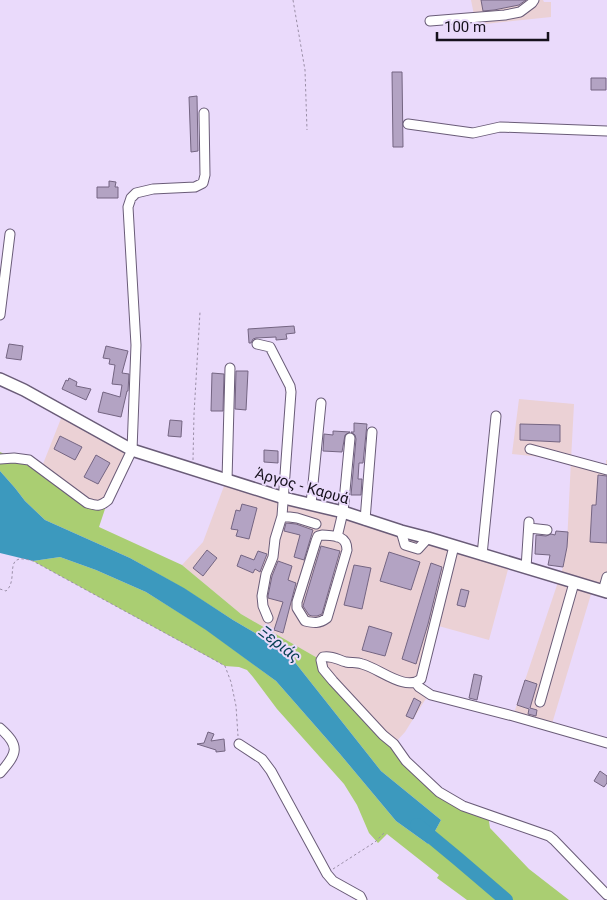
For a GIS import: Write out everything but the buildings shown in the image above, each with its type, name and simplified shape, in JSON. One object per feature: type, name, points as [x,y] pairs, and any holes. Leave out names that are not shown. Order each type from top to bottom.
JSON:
[{"type":"main road","name":"Άργος - Καρυά","points":[[0,379],[24,390],[132,450],[284,498],[343,512],[605,592]]},
{"type":"street","points":[[430,21],[512,14],[520,12],[534,0]]},
{"type":"street","points":[[0,459],[29,460],[87,502],[102,505],[108,500],[132,450],[136,345],[128,207],[131,198],[136,193],[152,189],[195,187],[203,183],[206,175],[204,113]]},
{"type":"street","points":[[408,124],[473,133],[500,127],[607,131]]},
{"type":"street","points":[[0,315],[10,234]]},
{"type":"street","points":[[257,344],[270,347],[291,388],[282,516],[275,539],[273,557],[263,585],[263,606],[268,618]]},
{"type":"street","points":[[227,480],[230,368]]},
{"type":"street","points":[[311,504],[321,402]]},
{"type":"street","points":[[482,555],[496,416]]},
{"type":"street","points":[[365,520],[372,432]]},
{"type":"street","points":[[337,536],[343,512],[350,438]]},
{"type":"street","points":[[530,449],[607,470]]},
{"type":"street","points":[[282,516],[316,524]]},
{"type":"street","points":[[526,568],[529,525],[547,530]]},
{"type":"street","points":[[322,535],[337,536],[345,541],[347,550],[327,618],[316,624],[305,621],[297,608],[297,602],[316,541],[318,536],[322,535]]},
{"type":"street","points":[[454,546],[421,679],[416,683],[410,684],[362,664],[344,662],[329,656],[323,657],[321,660],[323,669],[383,735],[394,744],[406,761],[439,792],[463,806],[550,836],[607,895]]},
{"type":"street","points":[[605,592],[607,576]]},
{"type":"street","points":[[540,702],[574,583]]},
{"type":"street","points":[[416,683],[431,695],[513,716],[607,744]]},
{"type":"street","points":[[0,728],[12,740],[15,749],[14,755],[0,773]]},
{"type":"street","points":[[239,744],[262,759],[272,771],[326,874],[333,881],[360,896],[362,900]]},
{"type":"path","points":[[293,0],[305,70],[307,130]]},
{"type":"path","points":[[193,469],[200,312]]},
{"type":"path","points":[[0,589],[6,591],[10,588],[14,562],[17,559],[23,558],[33,561],[224,666],[231,682],[236,706],[239,744]]},
{"type":"path","points":[[326,874],[375,842],[384,833]]},
{"type":"shaded area","points":[[471,0],[543,0],[544,2],[551,2],[551,17],[476,25]]},
{"type":"shaded area","points":[[519,399],[574,404],[571,460],[512,454]]},
{"type":"shaded area","points":[[62,416],[130,453],[108,500],[96,505],[41,469]]},
{"type":"shaded area","points":[[571,460],[606,466],[607,460],[607,590],[560,576],[567,544]]},
{"type":"shaded area","points":[[227,478],[510,562],[489,640],[435,625],[417,683],[431,695],[425,700],[405,732],[394,744],[333,681],[321,660],[241,614],[182,565],[203,542]]},
{"type":"shaded area","points":[[558,582],[592,591],[551,727],[513,716]]},
{"type":"green space","points":[[0,452],[14,458],[29,460],[87,503],[108,500],[99,527],[182,565],[241,614],[321,660],[323,669],[439,792],[488,815],[490,828],[529,869],[569,900],[467,900],[437,878],[439,875],[387,834],[378,843],[369,833],[357,805],[344,784],[277,709],[247,670],[239,667],[225,666],[33,561],[60,557],[96,570],[146,592],[207,630],[276,681],[396,821],[428,844],[441,820],[381,771],[286,651],[130,558],[45,520],[25,501],[0,471]]},
{"type":"water","points":[[0,471],[25,501],[45,520],[130,558],[184,588],[286,651],[381,771],[441,820],[428,844],[396,821],[276,681],[206,630],[146,592],[96,570],[60,557],[33,561],[0,553]]},
{"type":"waterway","name":"Ξεριάς","points":[[417,825],[506,900]]}]
